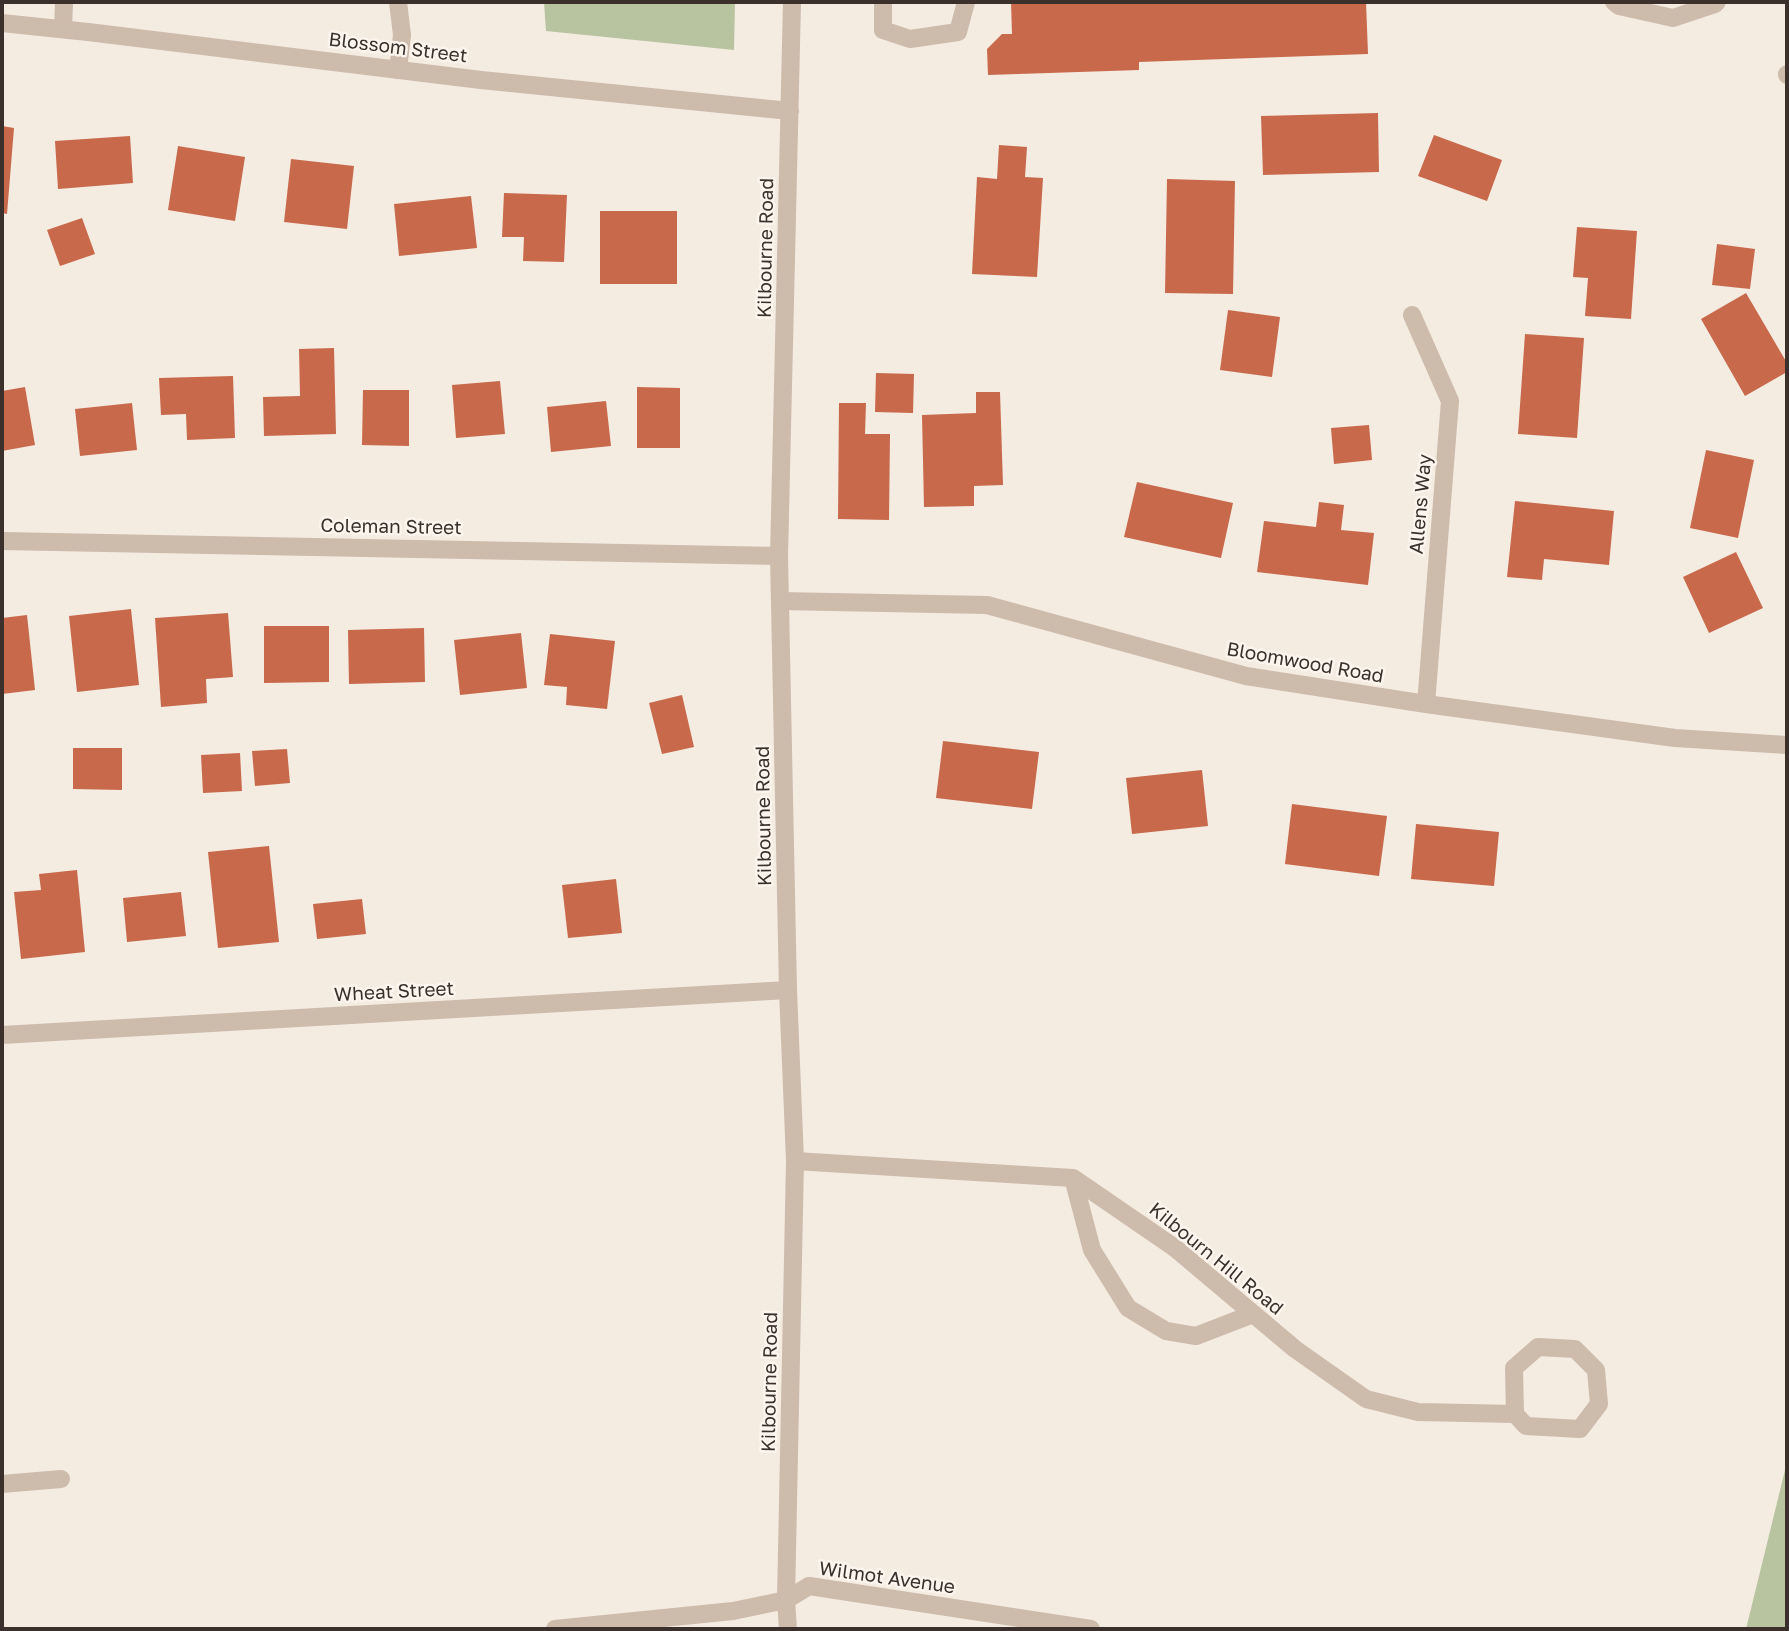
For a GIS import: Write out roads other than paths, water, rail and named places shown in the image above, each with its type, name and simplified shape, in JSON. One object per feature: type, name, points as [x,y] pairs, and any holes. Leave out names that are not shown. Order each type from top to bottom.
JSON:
[{"type":"street","points":[[63,29],[64,2]]},
{"type":"street","points":[[398,2],[402,35],[398,69]]},
{"type":"street","name":"Kilbourne Road","points":[[788,1629],[786,1600],[795,1161],[788,990],[779,556],[792,2]]},
{"type":"street","points":[[883,2],[883,30],[910,39],[958,32],[965,2]]},
{"type":"street","points":[[1614,2],[1619,6],[1673,18],[1715,5],[1717,2]]},
{"type":"street","name":"Blossom Street","points":[[2,23],[790,111]]},
{"type":"street","name":"Allens Way","points":[[1412,315],[1450,401],[1426,704]]},
{"type":"street","name":"Coleman Street","points":[[2,541],[779,556]]},
{"type":"street","name":"Bloomwood Road","points":[[780,601],[987,605],[1245,677],[1675,738],[1787,745]]},
{"type":"street","name":"Wheat Street","points":[[2,1035],[788,990]]},
{"type":"street","points":[[795,1161],[1073,1178],[1092,1250],[1128,1308],[1166,1331],[1196,1336],[1253,1314]]},
{"type":"street","name":"Kilbourn Hill Road","points":[[1073,1178],[1175,1248],[1295,1349],[1366,1399],[1418,1412],[1515,1414],[1526,1426],[1580,1429],[1599,1404],[1596,1370],[1575,1349],[1538,1347],[1514,1368],[1515,1414]]},
{"type":"street","points":[[2,1485],[61,1479]]},
{"type":"street","name":"Wilmot Avenue","points":[[555,1629],[733,1611],[786,1600],[809,1586],[1091,1629]]}]
